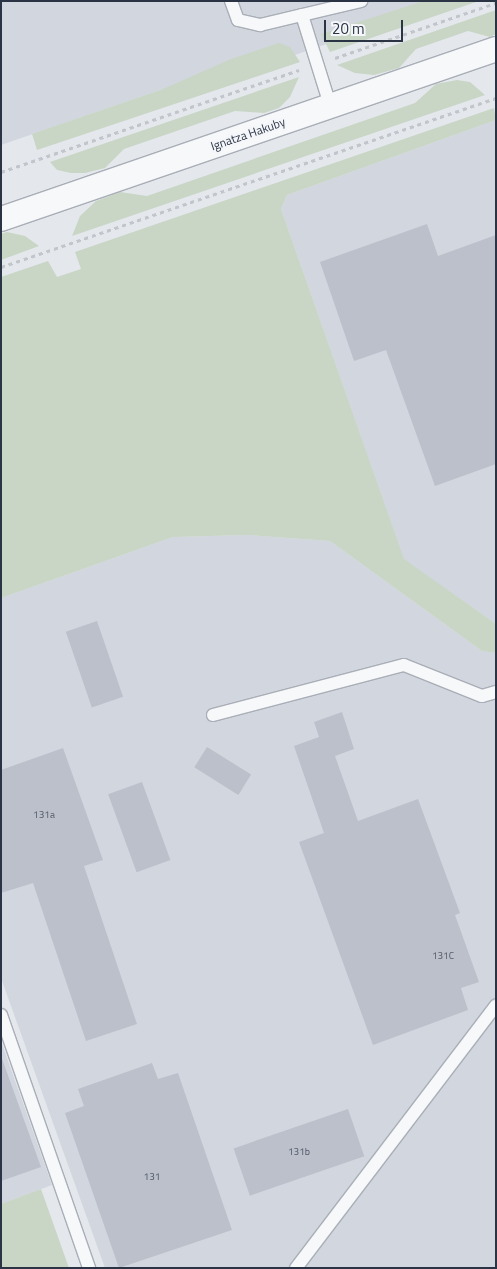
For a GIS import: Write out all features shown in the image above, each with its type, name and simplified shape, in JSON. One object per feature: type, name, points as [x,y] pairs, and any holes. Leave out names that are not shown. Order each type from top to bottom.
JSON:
[{"type":"street","name":"Ignatza Hakuby","points":[[1,218],[496,49]]},
{"type":"lane","points":[[232,1],[238,20],[260,25],[361,1]]},
{"type":"lane","points":[[302,15],[330,105]]},
{"type":"lane","points":[[212,715],[404,665],[482,696],[496,692]]},
{"type":"lane","points":[[296,1268],[496,1005]]},
{"type":"lane","points":[[1,1015],[89,1268]]},
{"type":"path","points":[[1,172],[496,3]]},
{"type":"path","points":[[1,267],[496,98]]},
{"type":"shaded area","points":[[1,1],[452,1],[167,99],[163,89],[1,145]]},
{"type":"shaded area","points":[[496,120],[496,624],[404,560],[281,209],[287,195]]},
{"type":"shaded area","points":[[248,535],[330,541],[482,651],[496,653],[496,1268],[105,1268],[1,978],[1,598],[173,537]]},
{"type":"shaded area","points":[[1,1041],[52,1185],[1,1204]]},
{"type":"green space","points":[[424,1],[479,1],[330,52],[321,34]]},
{"type":"green space","points":[[496,10],[496,34],[490,37],[468,31],[416,49],[399,68],[374,75],[355,73],[337,65]]},
{"type":"green space","points":[[279,43],[290,47],[300,62],[37,150],[32,134],[163,89],[231,59]]},
{"type":"green space","points":[[299,77],[290,97],[279,108],[264,113],[235,111],[124,149],[105,168],[85,173],[71,173],[57,170],[50,162]]},
{"type":"green space","points":[[457,80],[470,82],[485,95],[72,236],[80,216],[96,201],[120,192],[147,196],[415,103],[436,84]]},
{"type":"green space","points":[[494,108],[496,120],[287,195],[281,209],[404,559],[496,624],[496,653],[482,651],[330,541],[248,535],[173,537],[1,598],[1,277],[48,261],[57,277],[81,269],[75,252]]},
{"type":"green space","points":[[7,232],[25,236],[39,246],[1,260],[1,234]]},
{"type":"green space","points":[[41,1189],[69,1268],[1,1268],[1,1204]]},
{"type":"building","points":[[427,224],[438,256],[496,235],[496,464],[435,486],[386,350],[354,361],[320,262]]},
{"type":"building","points":[[97,621],[123,697],[92,707],[66,632]]},
{"type":"building","points":[[342,712],[354,749],[335,756],[358,821],[418,799],[460,913],[455,915],[479,982],[461,988],[468,1010],[373,1045],[299,842],[324,833],[294,746],[319,737],[314,722]]},
{"type":"building","points":[[207,747],[251,775],[238,795],[194,767]]},
{"type":"building","points":[[63,748],[103,860],[84,866],[137,1024],[86,1041],[33,883],[1,893],[1,770]]},
{"type":"building","points":[[142,782],[170,860],[137,872],[108,794]]},
{"type":"building","points":[[1,1056],[41,1167],[1,1181]]},
{"type":"building","points":[[152,1063],[158,1079],[178,1073],[232,1230],[119,1268],[65,1113],[84,1106],[78,1089]]},
{"type":"building","points":[[348,1109],[364,1156],[250,1196],[234,1148]]}]
